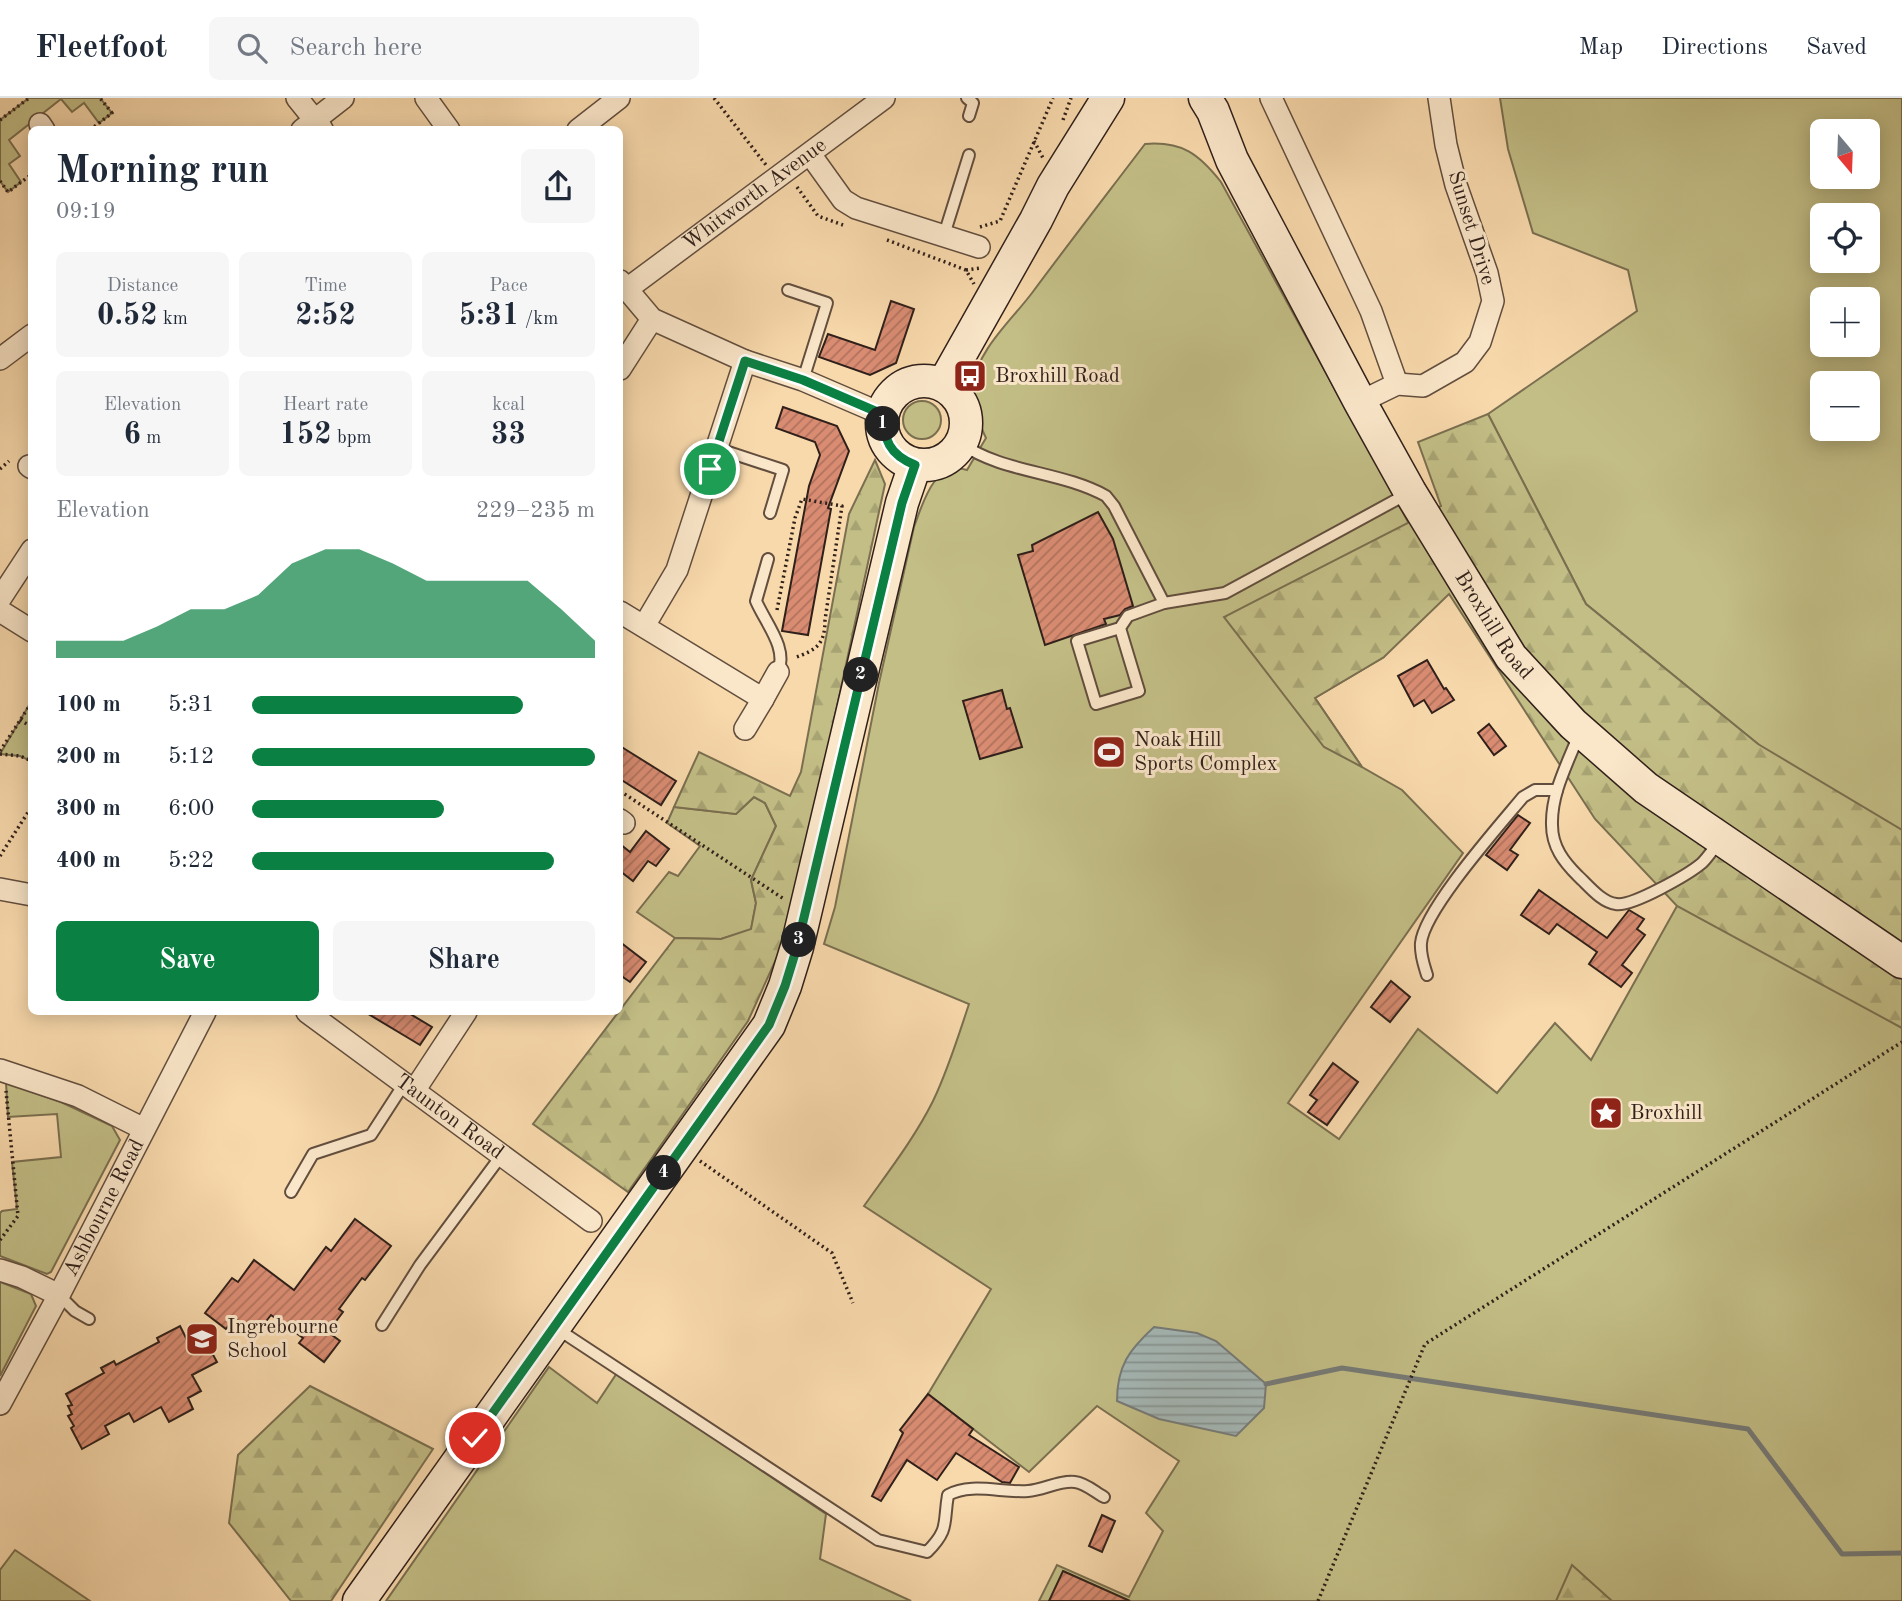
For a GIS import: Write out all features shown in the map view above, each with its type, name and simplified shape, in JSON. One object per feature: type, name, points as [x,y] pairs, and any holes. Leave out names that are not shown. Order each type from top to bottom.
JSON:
[{"type":"street","points":[[297,98],[313,126],[343,98]]},
{"type":"street","points":[[426,98],[446,126]]},
{"type":"street","points":[[583,126],[619,98]]},
{"type":"street","name":"Whitworth Avenue","points":[[623,285],[810,154],[884,98]]},
{"type":"street","points":[[943,385],[1053,186],[1108,98]]},
{"type":"street","points":[[1036,220],[1065,191],[1129,98]]},
{"type":"street","name":"Broxhill Road","points":[[1189,98],[1232,160]]},
{"type":"street","name":"Broxhill Road","points":[[1205,98],[1213,111],[1232,160],[1360,402],[1410,492],[1511,657],[1580,731],[1646,788],[1902,962]]},
{"type":"street","points":[[1271,98],[1371,311],[1397,384]]},
{"type":"street","name":"Sunset Drive","points":[[1360,402],[1397,384],[1423,386],[1465,362],[1480,342],[1493,302],[1483,261],[1456,185],[1446,145],[1439,98]]},
{"type":"street","points":[[810,154],[843,200],[856,208],[975,245]]},
{"type":"street","points":[[623,285],[652,320],[745,361],[803,380],[882,414]]},
{"type":"street","points":[[623,364],[652,320]]},
{"type":"street","points":[[0,359],[28,338]]},
{"type":"street","points":[[644,626],[677,570],[745,361]]},
{"type":"street","points":[[921,381],[943,385],[955,394],[967,422],[962,443],[951,456],[939,463],[915,465],[892,451],[884,437],[882,414],[891,398],[902,388],[921,381]]},
{"type":"street","points":[[359,1601],[769,1025],[785,986],[805,912],[902,503],[915,465]]},
{"type":"street","points":[[0,599],[28,556]]},
{"type":"street","points":[[0,611],[28,628]]},
{"type":"street","points":[[623,615],[763,699]]},
{"type":"street","points":[[745,729],[780,667]]},
{"type":"street","points":[[0,889],[28,894]]},
{"type":"street","name":"Ashbourne Road","points":[[0,1404],[203,1015]]},
{"type":"street","name":"Taunton Road","points":[[311,1015],[592,1221]]},
{"type":"street","points":[[409,1087],[464,1015]]},
{"type":"street","points":[[3,1070],[78,1096],[144,1129]]},
{"type":"street","points":[[0,1270],[22,1277],[59,1295]]},
{"type":"lane","points":[[967,98],[972,103],[969,116]]},
{"type":"lane","points":[[944,235],[964,179],[969,155]]},
{"type":"lane","points":[[788,290],[827,303],[803,380]]},
{"type":"lane","points":[[962,443],[989,459],[1022,467],[1106,496],[1114,506],[1164,603]]},
{"type":"lane","points":[[716,449],[783,470],[771,513]]},
{"type":"lane","points":[[1120,628],[1139,691],[1096,704],[1077,641],[1120,628],[1128,616],[1164,603],[1225,593],[1410,492]]},
{"type":"lane","points":[[768,559],[756,601],[782,651],[780,667]]},
{"type":"lane","points":[[1580,731],[1557,790],[1552,827],[1556,848],[1562,858],[1604,900],[1625,905],[1688,874],[1705,861],[1721,839]]},
{"type":"lane","points":[[1427,975],[1421,957],[1421,942],[1427,925],[1443,898],[1523,797],[1535,790],[1557,790]]},
{"type":"lane","points":[[291,1192],[313,1153],[371,1135],[409,1087]]},
{"type":"lane","points":[[382,1325],[420,1265],[501,1156]]},
{"type":"lane","points":[[59,1295],[75,1311],[89,1319]]},
{"type":"lane","points":[[554,1326],[878,1540],[927,1552],[941,1538],[947,1518],[948,1495],[960,1488],[1026,1491],[1046,1489],[1065,1482],[1078,1482],[1104,1497]]},
{"type":"path","points":[[0,120],[29,98]]},
{"type":"path","points":[[95,126],[112,113],[100,98]]},
{"type":"path","points":[[714,98],[776,178]]},
{"type":"path","points":[[975,245],[979,228],[1000,221],[1053,98]]},
{"type":"path","points":[[1034,141],[1045,161]]},
{"type":"path","points":[[0,181],[8,192],[28,177]]},
{"type":"path","points":[[773,635],[791,538],[802,499],[842,506],[824,620],[825,634],[817,648],[780,667]]},
{"type":"path","points":[[28,708],[0,752],[28,759]]},
{"type":"path","points":[[20,720],[28,725]]},
{"type":"path","points":[[623,793],[751,880],[805,912]]},
{"type":"path","points":[[0,856],[28,812]]},
{"type":"path","points":[[1318,1601],[1425,1344],[1902,1042]]},
{"type":"path","points":[[0,1240],[18,1216],[3,1070]]},
{"type":"path","points":[[681,1148],[832,1253],[853,1303]]},
{"type":"green space","points":[[29,98],[100,98],[112,113],[99,123],[84,103],[72,112],[61,99],[9,140],[20,156],[9,164],[21,182],[8,192],[0,181],[0,120]]},
{"type":"green space","points":[[1500,98],[1902,98],[1902,1601],[1039,1601],[1057,1565],[1129,1597],[1163,1531],[1146,1513],[1179,1461],[1097,1406],[1029,1472],[928,1394],[991,1289],[864,1206],[926,1115],[948,1065],[969,1004],[824,944],[835,907],[879,683],[914,527],[926,496],[938,477],[946,471],[967,470],[986,438],[974,405],[972,387],[981,360],[996,337],[1145,144],[1169,145],[1189,151],[1221,182],[1424,551],[1384,657],[1315,698],[1362,767],[1402,790],[1463,853],[1288,1103],[1339,1139],[1418,1029],[1497,1093],[1555,1023],[1591,1060],[1677,906],[1758,744],[1586,604],[1488,414],[1637,311],[1628,270],[1533,233],[1508,149]]},
{"type":"green space","points":[[922,401],[936,406],[941,420],[936,434],[922,439],[908,434],[903,420],[908,406]]},
{"type":"green space","points":[[1488,414],[1586,604],[1758,744],[1902,830],[1902,1028],[1677,906],[1595,819],[1449,594],[1384,657],[1315,698],[1362,767],[1324,747],[1224,617],[1441,506],[1418,442]]},
{"type":"green space","points":[[875,460],[885,484],[788,933],[748,1021],[628,1192],[533,1124],[616,1015],[623,1015],[623,1006],[675,938],[721,939],[751,929],[756,903],[751,880],[776,826],[765,803],[754,797],[736,814],[674,807],[699,752],[790,796],[801,772],[849,514]]},
{"type":"green space","points":[[28,707],[28,760],[0,754]]},
{"type":"green space","points":[[754,797],[765,803],[776,826],[751,880],[756,903],[751,930],[721,939],[675,938],[637,912],[669,872],[678,876],[700,846],[667,823],[674,807],[736,814]]},
{"type":"green space","points":[[6,1083],[61,1102],[112,1126],[120,1140],[51,1272],[47,1274],[0,1256],[0,1213],[17,1209],[12,1162],[61,1157],[57,1114],[8,1117]]},
{"type":"green space","points":[[0,1282],[31,1294],[36,1306],[0,1376]]},
{"type":"green space","points":[[549,1367],[597,1403],[617,1373],[826,1514],[820,1559],[911,1601],[386,1601]]},
{"type":"green space","points":[[310,1386],[433,1449],[331,1601],[291,1601],[229,1523],[238,1455]]},
{"type":"green space","points":[[15,1550],[90,1601],[0,1601],[0,1570]]},
{"type":"green space","points":[[1572,1565],[1612,1601],[1556,1601]]},
{"type":"shaded area","points":[[1154,1327],[1197,1333],[1216,1341],[1266,1384],[1264,1408],[1236,1436],[1159,1419],[1117,1401],[1119,1378],[1126,1360]]},
{"type":"building","points":[[891,301],[914,309],[896,363],[870,375],[819,357],[828,334],[875,350]]},
{"type":"building","points":[[783,407],[837,426],[849,451],[828,508],[831,509],[808,635],[782,631],[809,486],[820,455],[815,442],[776,428]]},
{"type":"building","points":[[1098,512],[1113,539],[1133,606],[1120,615],[1104,619],[1106,624],[1045,645],[1018,555],[1033,551],[1032,545]]},
{"type":"building","points":[[1427,660],[1444,689],[1446,688],[1454,700],[1432,713],[1424,700],[1414,706],[1398,676]]},
{"type":"building","points":[[1002,690],[1022,747],[980,759],[963,701]]},
{"type":"building","points":[[1489,724],[1506,746],[1494,755],[1478,733]]},
{"type":"building","points":[[623,748],[676,781],[661,805],[623,781]]},
{"type":"building","points":[[1518,815],[1530,823],[1510,850],[1518,855],[1507,870],[1486,855]]},
{"type":"building","points":[[646,831],[669,849],[656,866],[648,861],[633,881],[623,873],[623,846],[630,852]]},
{"type":"building","points":[[1539,890],[1607,938],[1629,910],[1644,919],[1637,929],[1645,935],[1622,965],[1632,973],[1621,987],[1589,964],[1597,952],[1557,924],[1549,934],[1521,915]]},
{"type":"building","points":[[623,944],[646,962],[630,982],[623,977]]},
{"type":"building","points":[[1391,981],[1410,997],[1390,1022],[1371,1007]]},
{"type":"building","points":[[370,1015],[412,1015],[432,1027],[420,1045]]},
{"type":"building","points":[[1333,1063],[1358,1082],[1327,1125],[1308,1112],[1317,1100],[1310,1095]]},
{"type":"building","points":[[355,1219],[391,1246],[339,1309],[343,1312],[328,1332],[340,1341],[324,1362],[299,1343],[303,1338],[271,1315],[256,1334],[234,1318],[226,1329],[205,1313],[232,1278],[238,1282],[254,1260],[294,1290],[326,1247],[331,1251]]},
{"type":"building","points":[[180,1326],[186,1338],[190,1332],[197,1344],[210,1349],[217,1362],[192,1375],[201,1391],[188,1398],[193,1409],[169,1422],[161,1407],[134,1422],[129,1413],[105,1426],[109,1434],[82,1449],[71,1428],[74,1426],[68,1416],[72,1414],[68,1406],[72,1405],[66,1394],[104,1373],[101,1368],[114,1361],[116,1365],[159,1342],[157,1338]]},
{"type":"building","points":[[928,1394],[973,1429],[969,1435],[1019,1467],[1010,1483],[1002,1482],[956,1453],[937,1480],[907,1460],[881,1501],[872,1496],[903,1433],[900,1430]]},
{"type":"building","points":[[1102,1515],[1115,1521],[1102,1552],[1089,1546]]},
{"type":"building","points":[[1063,1571],[1130,1601],[1049,1601]]},
{"type":"waterway","points":[[1266,1384],[1342,1368],[1748,1429],[1842,1554],[1902,1553]]},
{"type":"place","name":"Broxhill Road","points":[[970,376]]},
{"type":"place","name":"Noak Hill Sports Complex","points":[[1109,752]]},
{"type":"place","name":"Broxhill","points":[[1606,1113]]},
{"type":"place","name":"Ingrebourne School","points":[[202,1339]]},
{"type":"route","points":[[475,1438],[769,1025],[797,947],[902,503],[915,465],[892,451],[884,437],[882,414],[803,380],[745,361],[710,469]]}]
